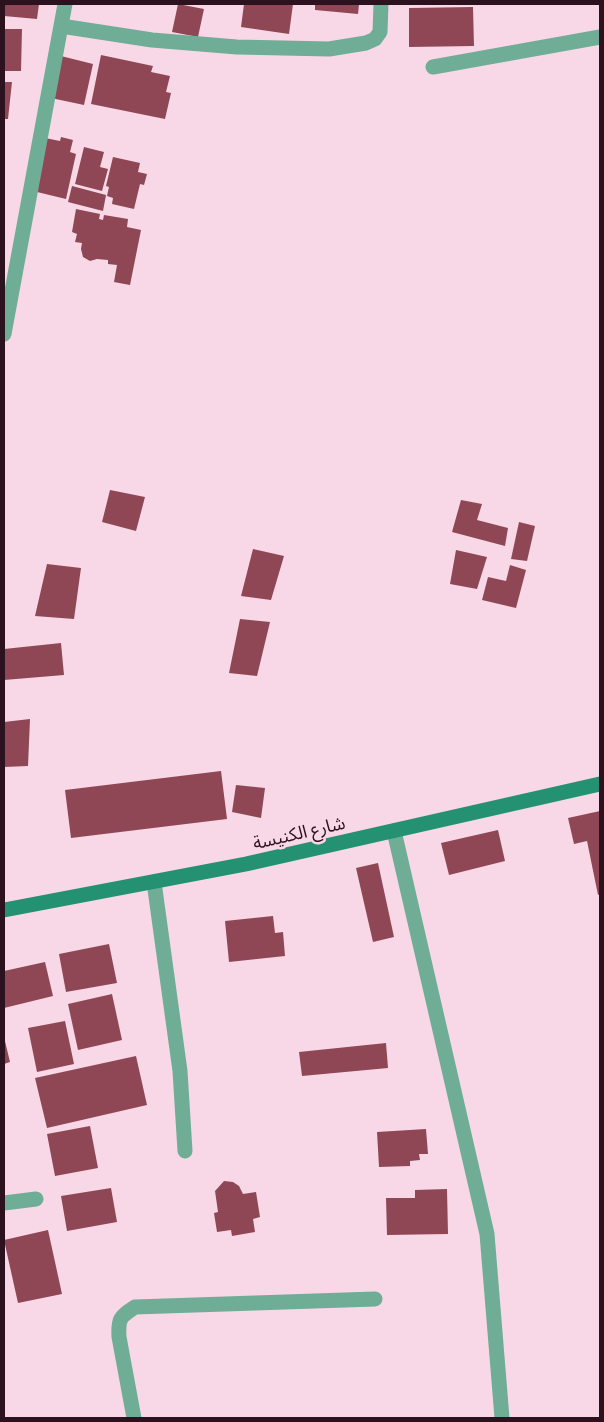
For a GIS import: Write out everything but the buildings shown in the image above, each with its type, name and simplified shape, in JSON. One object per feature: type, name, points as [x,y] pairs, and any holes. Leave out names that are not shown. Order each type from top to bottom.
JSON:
[{"type":"main road","name":"شارع الكنيسة","points":[[4,910],[246,864],[600,784]]},
{"type":"street","points":[[4,334],[7,299],[66,4]]},
{"type":"street","points":[[61,26],[152,40],[236,48],[328,49],[366,43],[375,39],[380,32],[381,4]]},
{"type":"street","points":[[433,68],[600,37]]},
{"type":"street","points":[[394,831],[487,1234],[502,1418]]},
{"type":"street","points":[[154,882],[180,1072],[185,1152]]},
{"type":"street","points":[[4,1203],[36,1199]]},
{"type":"street","points":[[134,1418],[118,1324],[123,1315],[135,1307],[375,1298]]}]
